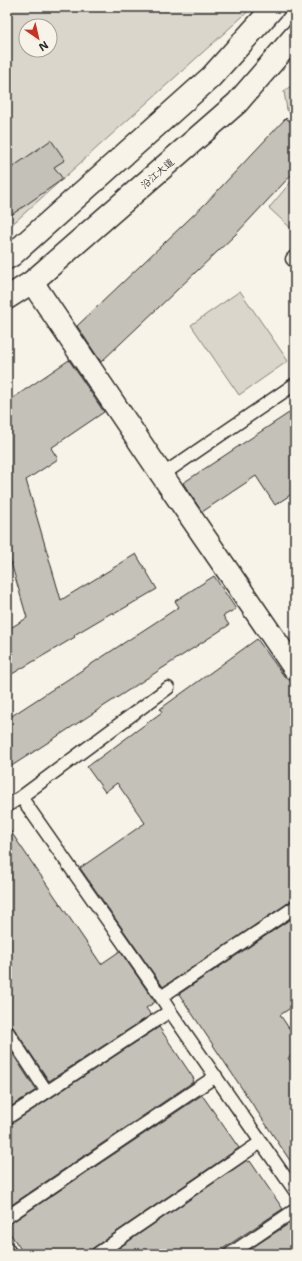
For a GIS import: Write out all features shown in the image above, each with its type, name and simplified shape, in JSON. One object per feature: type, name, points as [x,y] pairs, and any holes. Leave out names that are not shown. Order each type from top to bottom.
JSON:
[{"type":"main road","points":[[7,258],[211,77],[274,7]]},
{"type":"main road","name":"沿江大道","points":[[7,298],[32,282],[237,103],[295,36]]},
{"type":"main road","points":[[32,282],[295,669]]},
{"type":"lane","points":[[295,256],[292,259],[295,262]]},
{"type":"lane","points":[[162,475],[295,384]]},
{"type":"lane","points":[[7,806],[168,688]]},
{"type":"lane","points":[[21,797],[295,1191]]},
{"type":"lane","points":[[161,997],[295,907]]},
{"type":"lane","points":[[7,1118],[170,1011]]},
{"type":"lane","points":[[7,1031],[47,1092]]},
{"type":"lane","points":[[7,1217],[216,1076]]},
{"type":"lane","points":[[97,1254],[261,1142]]},
{"type":"lane","points":[[230,1254],[295,1210]]},
{"type":"lane","points":[[7,1248],[11,1254]]},
{"type":"shaded area","points":[[7,7],[253,7],[7,229]]},
{"type":"shaded area","points":[[295,83],[295,119],[287,110],[284,91]]},
{"type":"shaded area","points":[[295,177],[295,232],[269,208]]},
{"type":"shaded area","points":[[240,291],[288,361],[239,395],[191,325]]},
{"type":"building","points":[[286,118],[295,126],[295,171],[236,234],[101,362],[77,326],[206,203]]},
{"type":"building","points":[[51,140],[65,160],[54,167],[63,179],[7,218],[7,171]]},
{"type":"building","points":[[69,360],[104,412],[51,448],[58,459],[26,480],[61,600],[136,554],[157,589],[114,614],[113,612],[74,635],[75,637],[7,677],[7,630],[27,618],[7,549],[7,402]]},
{"type":"building","points":[[295,409],[295,492],[275,505],[256,476],[202,512],[183,483]]},
{"type":"building","points":[[214,576],[236,609],[223,616],[229,625],[7,769],[7,719],[179,607],[175,601]]},
{"type":"building","points":[[257,639],[284,676],[290,680],[295,688],[295,900],[291,901],[163,987],[80,868],[145,823],[117,783],[105,792],[87,767],[162,712],[160,709]]},
{"type":"building","points":[[7,826],[101,964],[120,951],[155,1002],[146,1008],[151,1015],[49,1081],[13,1027],[7,1024]]},
{"type":"building","points":[[295,916],[295,1005],[280,1015],[295,1037],[295,1053],[288,1058],[295,1068],[295,1168],[179,994]]},
{"type":"building","points":[[159,1027],[194,1079],[192,1080],[193,1082],[7,1208],[7,1125],[11,1124]]},
{"type":"building","points":[[7,1045],[36,1090],[7,1109]]},
{"type":"building","points":[[202,1095],[239,1148],[93,1248],[90,1254],[24,1254],[7,1229],[7,1224],[11,1223]]},
{"type":"building","points":[[247,1160],[248,1162],[250,1161],[283,1209],[215,1254],[110,1254]]},
{"type":"building","points":[[290,1223],[295,1231],[295,1254],[249,1254],[247,1251]]}]
